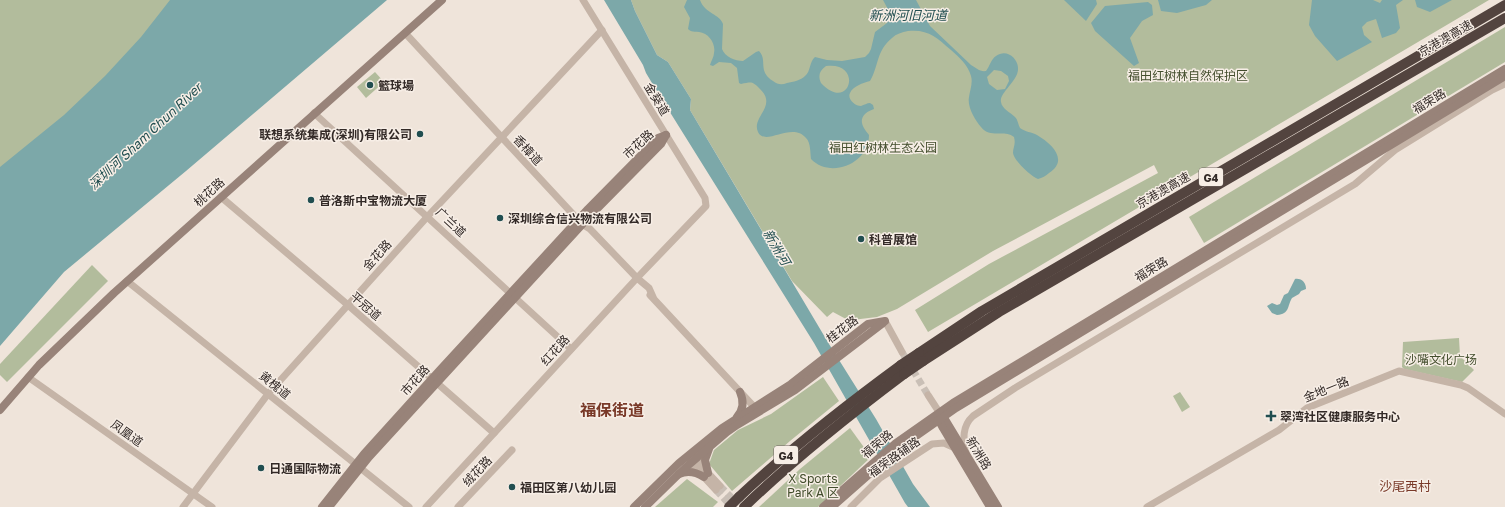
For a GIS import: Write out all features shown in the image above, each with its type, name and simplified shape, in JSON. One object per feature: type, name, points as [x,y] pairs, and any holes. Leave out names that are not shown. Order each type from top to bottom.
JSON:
[{"type":"highway","name":"京港澳高速","points":[[921,357],[982,311],[1505,5]]},
{"type":"highway","name":"京港澳高速","points":[[921,357],[1505,18]]},
{"type":"highway","name":"G4","points":[[728,507],[743,503],[794,448],[837,419],[921,357]]},
{"type":"main road","name":"桃花路","points":[[0,410],[28,377],[127,281],[406,34],[442,0]]},
{"type":"main road","name":"福荣路","points":[[823,507],[898,446],[940,416],[1505,69]]},
{"type":"main road","name":"福荣路","points":[[940,416],[1505,76]]},
{"type":"main road","name":"市花路","points":[[322,507],[357,466],[580,222],[658,138],[666,135]]},
{"type":"main road","points":[[1383,150],[1395,150],[1403,138]]},
{"type":"main road","name":"桂花路","points":[[634,507],[691,459],[722,428],[736,418],[795,390],[808,375],[854,339],[885,321]]},
{"type":"main road","points":[[736,418],[743,406],[740,392]]},
{"type":"main road","name":"桂花路","points":[[645,507],[678,475],[691,459],[710,446],[756,409]]},
{"type":"main road","name":"新洲路","points":[[940,416],[955,448],[990,507]]},
{"type":"main road","name":"新洲路","points":[[940,416],[998,507]]},
{"type":"main road","points":[[678,475],[683,472],[692,472],[706,475],[705,460],[710,446]]},
{"type":"main road","name":"福荣路","points":[[832,507],[875,464]]},
{"type":"main road","name":"市花路","points":[[329,507],[357,466]]},
{"type":"street","name":"金葵道","points":[[583,0],[705,198],[706,206],[703,210]]},
{"type":"street","name":"金花路","points":[[183,507],[192,493],[268,394],[428,216],[602,30]]},
{"type":"street","name":"香樟道","points":[[406,34],[580,222],[590,229],[637,278],[639,283],[756,409]]},
{"type":"street","points":[[966,455],[964,428],[973,416],[1015,388],[1355,184],[1395,150],[1487,93],[1505,84]]},
{"type":"street","name":"广兰道","points":[[314,114],[428,216],[571,349]]},
{"type":"street","name":"平冠道","points":[[221,197],[348,305],[494,433]]},
{"type":"street","name":"红花路","points":[[426,507],[637,278],[703,210]]},
{"type":"street","name":"黄槐道","points":[[127,281],[409,507]]},
{"type":"street","points":[[885,321],[902,352]]},
{"type":"street","name":"金地一路","points":[[1147,507],[1278,430],[1307,408],[1399,371],[1461,385],[1468,388],[1505,414]]},
{"type":"street","name":"凤凰道","points":[[28,377],[212,507]]},
{"type":"street","name":"新洲路","points":[[928,395],[940,416]]},
{"type":"street","name":"福荣路辅路","points":[[851,507],[884,475],[936,443],[944,443],[955,448]]},
{"type":"street","name":"绒花路","points":[[458,507],[512,450]]},
{"type":"street","points":[[691,459],[718,488]]},
{"type":"green space","points":[[0,0],[212,0],[0,239]]},
{"type":"green space","name":"福田红树林生态公园","points":[[631,0],[1489,0],[928,332],[915,310],[989,264],[1158,173],[1154,165],[993,251],[897,309],[877,317],[852,320],[846,319],[833,312],[827,317],[792,281],[690,110],[691,99],[668,62],[657,55]]},
{"type":"green space","points":[[1505,27],[1505,62],[1204,243],[1189,217]]},
{"type":"green space","name":"籃球場","points":[[375,72],[384,82],[366,98],[357,87]]},
{"type":"green space","points":[[92,265],[108,281],[7,382],[0,375],[0,364]]},
{"type":"green space","name":"沙嘴文化广场","points":[[1459,338],[1460,356],[1474,370],[1462,382],[1404,369],[1402,367],[1403,342]]},
{"type":"green space","points":[[823,377],[839,401],[732,491],[709,464],[714,450],[738,430],[771,414]]},
{"type":"green space","points":[[1180,392],[1190,407],[1182,412],[1173,396]]},
{"type":"green space","name":"X Sports Park A 区","points":[[850,428],[871,457],[818,507],[759,507],[800,469]]},
{"type":"green space","points":[[687,479],[718,502],[713,507],[655,507]]},
{"type":"water","name":"深圳河 Sham Chun River","points":[[170,0],[387,0],[186,171],[64,272],[0,346],[0,167],[64,115],[105,76],[141,37]]},
{"type":"water","points":[[604,0],[631,0],[657,55],[668,62],[691,99],[690,110],[829,344],[876,419],[913,484],[930,507],[908,507],[905,503],[814,343],[658,93]]},
{"type":"water","name":"新洲河旧河道","points":[[687,0],[700,0],[702,5],[719,18],[723,24],[723,52],[734,59],[743,61],[759,51],[762,54],[765,73],[778,84],[782,84],[797,81],[807,74],[815,57],[827,60],[842,61],[865,57],[871,49],[875,32],[887,23],[891,15],[883,0],[916,0],[930,26],[976,68],[986,71],[996,56],[1004,53],[1012,56],[1017,62],[1018,70],[1015,79],[1003,95],[1001,102],[1005,109],[1016,118],[1020,128],[1037,135],[1053,148],[1058,158],[1058,163],[1048,174],[1038,179],[1024,168],[1016,160],[1013,153],[1015,142],[1014,137],[1006,134],[985,131],[974,117],[969,105],[972,79],[968,68],[963,62],[931,35],[921,31],[908,31],[895,35],[887,43],[880,53],[870,81],[856,87],[849,95],[851,100],[859,106],[870,103],[873,105],[874,109],[866,113],[862,119],[864,128],[869,135],[863,154],[856,161],[838,168],[828,168],[819,165],[811,159],[809,143],[800,133],[794,132],[766,137],[761,136],[757,127],[758,121],[765,106],[765,95],[753,83],[739,83],[737,68],[731,63],[719,62],[713,66],[710,65],[714,54],[713,43],[706,34],[688,29],[690,18],[684,7]],"holes":[[[826,66],[838,67],[845,71],[849,77],[849,84],[845,90],[839,93],[831,91],[821,83],[820,74]],[[994,70],[1001,71],[1008,76],[1009,81],[1005,89],[997,90],[989,84],[987,77]]]},
{"type":"water","points":[[1064,0],[1096,0],[1097,4],[1086,21]]},
{"type":"water","points":[[1158,0],[1212,0],[1206,5],[1177,13],[1161,11]]},
{"type":"water","points":[[1312,0],[1373,0],[1380,3],[1382,0],[1403,0],[1396,5],[1400,28],[1396,33],[1382,38],[1376,19],[1367,22],[1362,27],[1364,35],[1372,42],[1337,61],[1315,36],[1309,25]]},
{"type":"water","points":[[1415,0],[1452,0],[1430,12],[1417,7]]},
{"type":"water","points":[[1148,2],[1152,5],[1153,15],[1142,21],[1130,38],[1139,63],[1134,66],[1095,31],[1091,23],[1105,6]]},
{"type":"water","points":[[1295,279],[1300,279],[1303,281],[1306,289],[1292,298],[1288,309],[1284,313],[1277,315],[1272,313],[1267,306],[1272,303],[1277,305],[1280,304],[1284,295],[1288,293]]},
{"type":"tunnel","points":[[902,352],[928,395]]},
{"type":"tunnel","points":[[720,486],[738,504]]},
{"type":"tunnel","points":[[716,490],[732,507]]},
{"type":"place","name":"籃球場","points":[[370,85]]},
{"type":"place","name":"联想系统集成(深圳)有限公司","points":[[420,134]]},
{"type":"place","name":"普洛斯中宝物流大厦","points":[[311,200]]},
{"type":"place","name":"深圳综合信兴物流有限公司","points":[[500,218]]},
{"type":"place","name":"科普展馆","points":[[861,239]]},
{"type":"place","name":"翠湾社区健康服务中心","points":[[1271,416]]},
{"type":"place","name":"日通国际物流","points":[[261,468]]},
{"type":"place","name":"福田区第八幼儿园","points":[[512,487]]},
{"type":"district","name":"福保街道","points":[[612,410]]},
{"type":"district","name":"沙尾西村","points":[[1405,486]]},
{"type":"park label","name":"福田红树林自然保护区","points":[[1188,75]]},
{"type":"water label","name":"新洲河","points":[[777,247]]}]
